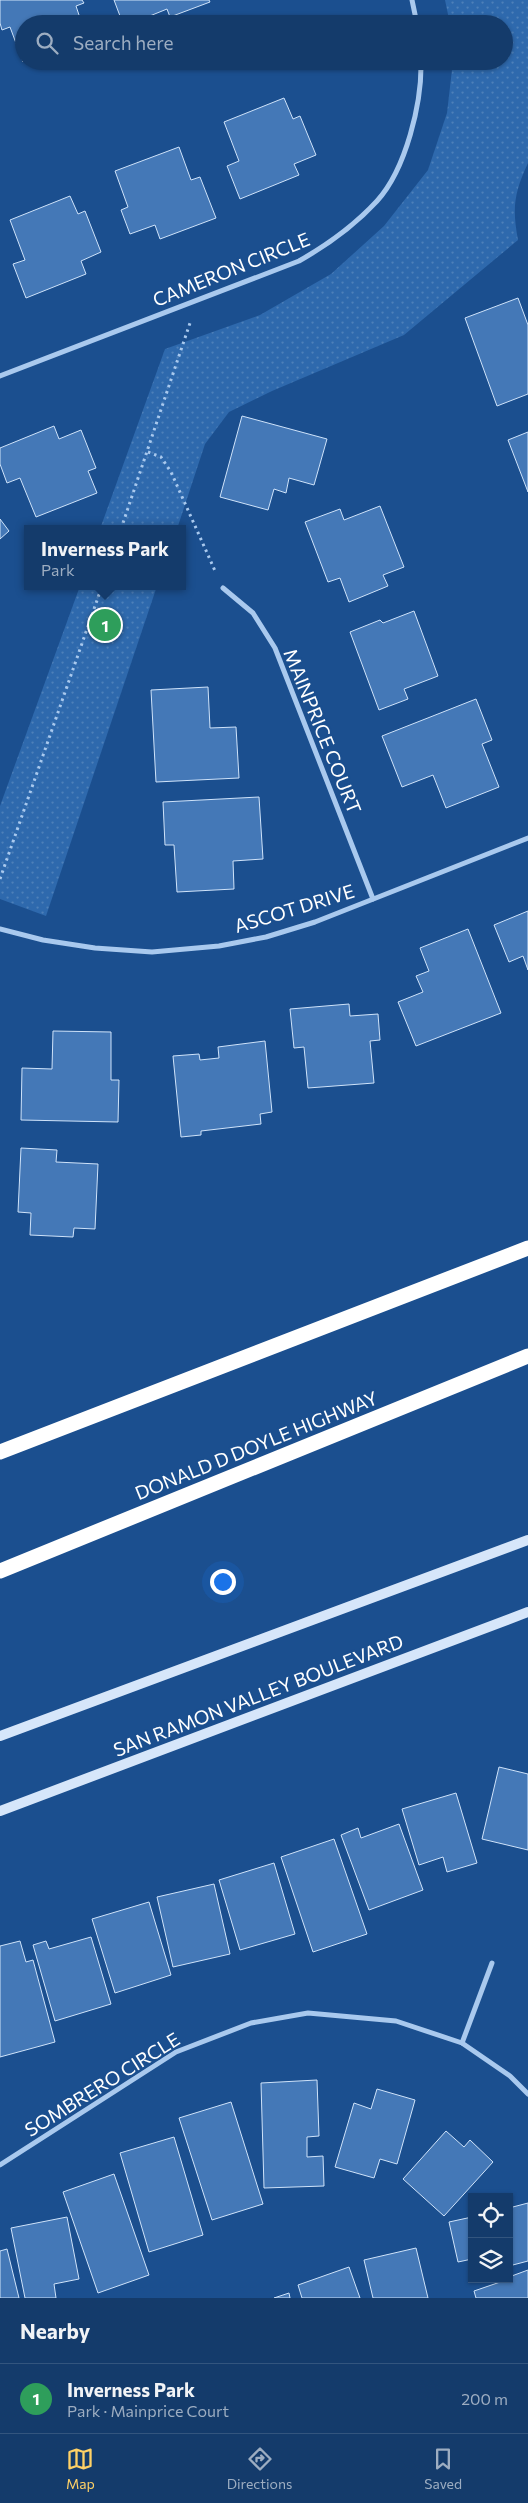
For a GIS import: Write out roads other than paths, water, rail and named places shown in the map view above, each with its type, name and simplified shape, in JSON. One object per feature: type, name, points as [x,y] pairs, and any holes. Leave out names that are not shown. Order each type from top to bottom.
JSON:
[{"type":"highway","points":[[0,1452],[528,1248]]},
{"type":"highway","name":"DONALD D DOYLE HIGHWAY","points":[[0,1571],[528,1356]]},
{"type":"main road","points":[[0,1736],[528,1540]]},
{"type":"main road","name":"SAN RAMON VALLEY BOULEVARD","points":[[0,1811],[528,1612]]},
{"type":"street","points":[[412,0],[415,15]]},
{"type":"street","name":"CAMERON CIRCLE","points":[[0,376],[299,261],[330,244],[379,199],[398,166],[413,128],[422,83],[421,70]]},
{"type":"street","name":"MAINPRICE COURT","points":[[223,588],[253,613],[275,648],[374,899]]},
{"type":"street","name":"ASCOT DRIVE","points":[[0,929],[43,940],[95,948],[162,951],[219,946],[266,937],[374,899],[528,838]]},
{"type":"street","points":[[462,2043],[492,1963]]},
{"type":"street","name":"SOMBRERO CIRCLE","points":[[0,2165],[176,2052],[251,2023],[308,2013],[396,2021],[462,2043],[510,2076],[528,2094]]},
{"type":"place","name":"Inverness Park","points":[[105,625]]}]
